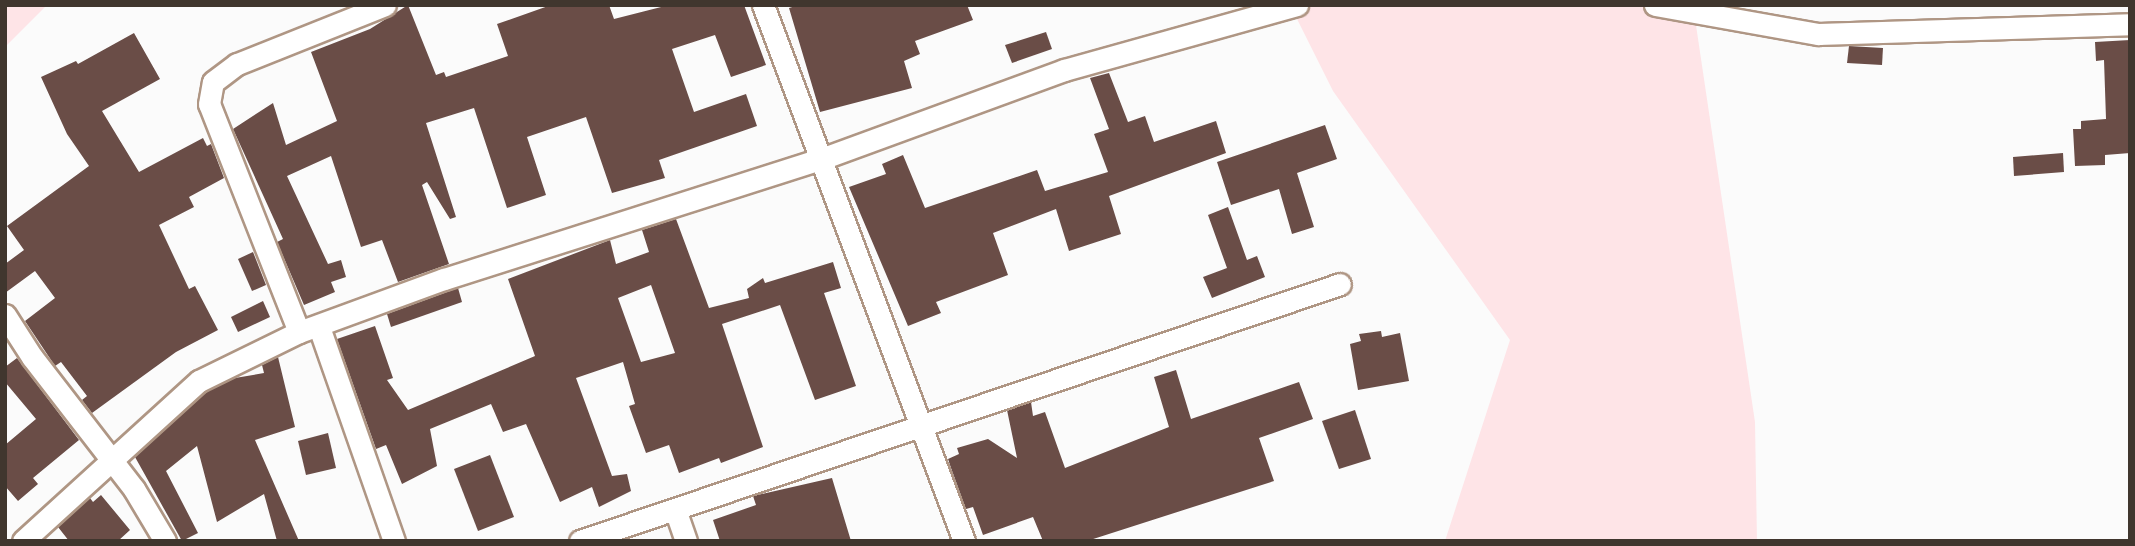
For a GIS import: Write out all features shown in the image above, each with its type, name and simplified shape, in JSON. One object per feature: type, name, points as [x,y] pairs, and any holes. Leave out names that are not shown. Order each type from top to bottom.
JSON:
[{"type":"street","points":[[385,5],[237,64],[213,82],[209,104],[309,329],[394,541]]},
{"type":"street","points":[[763,5],[964,541]]},
{"type":"street","points":[[23,541],[110,458],[199,381],[309,329],[444,279],[821,159],[1064,70],[1297,5]]},
{"type":"street","points":[[1655,5],[1818,34],[2130,24]]},
{"type":"street","points":[[580,541],[676,512],[922,424],[1340,284]]},
{"type":"street","points":[[5,315],[32,357],[110,458],[165,541]]},
{"type":"street","points":[[676,512],[686,541]]},
{"type":"shaded area","points":[[5,5],[47,5],[5,47]]},
{"type":"shaded area","points":[[1290,5],[1693,5],[1755,422],[1757,541],[1445,541],[1510,340],[1333,91]]},
{"type":"building","points":[[408,5],[436,75],[444,72],[446,77],[508,56],[497,24],[551,5],[609,5],[614,19],[669,5],[744,5],[766,65],[731,77],[715,35],[672,49],[694,112],[746,94],[757,126],[659,160],[665,178],[612,193],[586,117],[527,137],[546,195],[507,208],[474,108],[426,123],[456,217],[450,219],[427,182],[422,185],[449,264],[398,282],[382,240],[361,247],[331,156],[287,176],[328,264],[341,260],[346,277],[331,282],[335,292],[304,305],[277,242],[283,239],[233,129],[273,103],[286,145],[337,121],[311,52],[370,29]]},
{"type":"building","points":[[799,5],[967,5],[973,20],[915,41],[920,54],[904,61],[912,88],[820,112],[789,8]]},
{"type":"building","points":[[1046,32],[1052,49],[1012,63],[1005,45]]},
{"type":"building","points":[[134,33],[160,79],[102,111],[139,172],[203,138],[207,146],[211,144],[224,178],[189,197],[194,207],[159,225],[189,289],[195,286],[218,330],[176,352],[92,413],[82,400],[87,396],[61,362],[55,366],[25,321],[55,298],[35,271],[5,293],[5,264],[24,250],[7,226],[89,166],[67,134],[41,77],[76,61],[78,64]]},
{"type":"building","points":[[2130,40],[2130,153],[2105,155],[2105,165],[2075,166],[2073,129],[2081,129],[2081,121],[2106,119],[2104,60],[2096,61],[2095,42]]},
{"type":"building","points":[[1849,46],[1883,48],[1882,65],[1847,63]]},
{"type":"building","points":[[1109,73],[1128,122],[1145,116],[1154,142],[1216,121],[1226,153],[1109,196],[1121,234],[1069,251],[1056,209],[993,233],[1008,275],[936,302],[941,313],[908,326],[849,187],[886,174],[882,164],[903,155],[925,208],[1037,170],[1045,191],[1108,172],[1094,134],[1109,129],[1090,78]]},
{"type":"building","points":[[1325,125],[1337,159],[1297,173],[1314,227],[1292,234],[1279,189],[1231,205],[1217,162]]},
{"type":"building","points":[[2063,153],[2064,172],[2014,176],[2013,157]]},
{"type":"building","points":[[1228,207],[1247,260],[1257,256],[1265,277],[1212,298],[1203,277],[1227,268],[1208,215]]},
{"type":"building","points":[[676,219],[709,308],[749,298],[747,289],[763,278],[765,283],[833,262],[841,288],[824,293],[856,386],[815,400],[780,305],[722,324],[763,447],[721,463],[719,458],[679,473],[669,445],[646,453],[629,406],[635,404],[623,362],[576,378],[612,476],[627,474],[631,491],[599,507],[592,487],[560,502],[526,424],[503,432],[491,404],[430,429],[437,466],[402,484],[386,445],[376,449],[337,339],[375,326],[393,378],[387,380],[408,410],[535,356],[508,279],[610,240],[616,264],[649,252],[642,230]],"holes":[[[651,285],[675,353],[641,362],[618,298]]]},
{"type":"building","points":[[253,252],[266,285],[252,291],[238,259]]},
{"type":"building","points":[[458,288],[462,302],[391,327],[387,314]]},
{"type":"building","points":[[263,301],[270,317],[238,332],[231,317]]},
{"type":"building","points":[[1381,331],[1382,337],[1400,333],[1409,381],[1358,390],[1350,344],[1361,341],[1359,334]]},
{"type":"building","points":[[278,357],[295,427],[255,440],[299,541],[277,541],[264,494],[217,522],[197,446],[166,471],[198,533],[182,541],[135,457],[206,392],[235,378],[264,373],[262,365]]},
{"type":"building","points":[[17,358],[79,440],[33,478],[38,484],[18,501],[5,486],[5,445],[36,419],[5,382],[5,367]]},
{"type":"building","points":[[1176,370],[1191,419],[1299,382],[1313,419],[1259,438],[1274,481],[1087,541],[1043,541],[1033,517],[983,535],[973,507],[966,509],[948,459],[959,454],[957,448],[988,439],[1017,458],[1007,410],[1031,402],[1033,416],[1045,412],[1065,468],[1169,427],[1154,377]]},
{"type":"building","points":[[1355,410],[1371,459],[1339,469],[1322,421]]},
{"type":"building","points":[[328,433],[336,468],[306,475],[298,441]]},
{"type":"building","points":[[490,455],[514,517],[478,531],[454,469]]},
{"type":"building","points":[[832,478],[851,541],[720,541],[713,520],[756,505],[753,496]]},
{"type":"building","points":[[101,495],[130,530],[118,541],[69,541],[58,527],[90,498],[93,502]]}]
